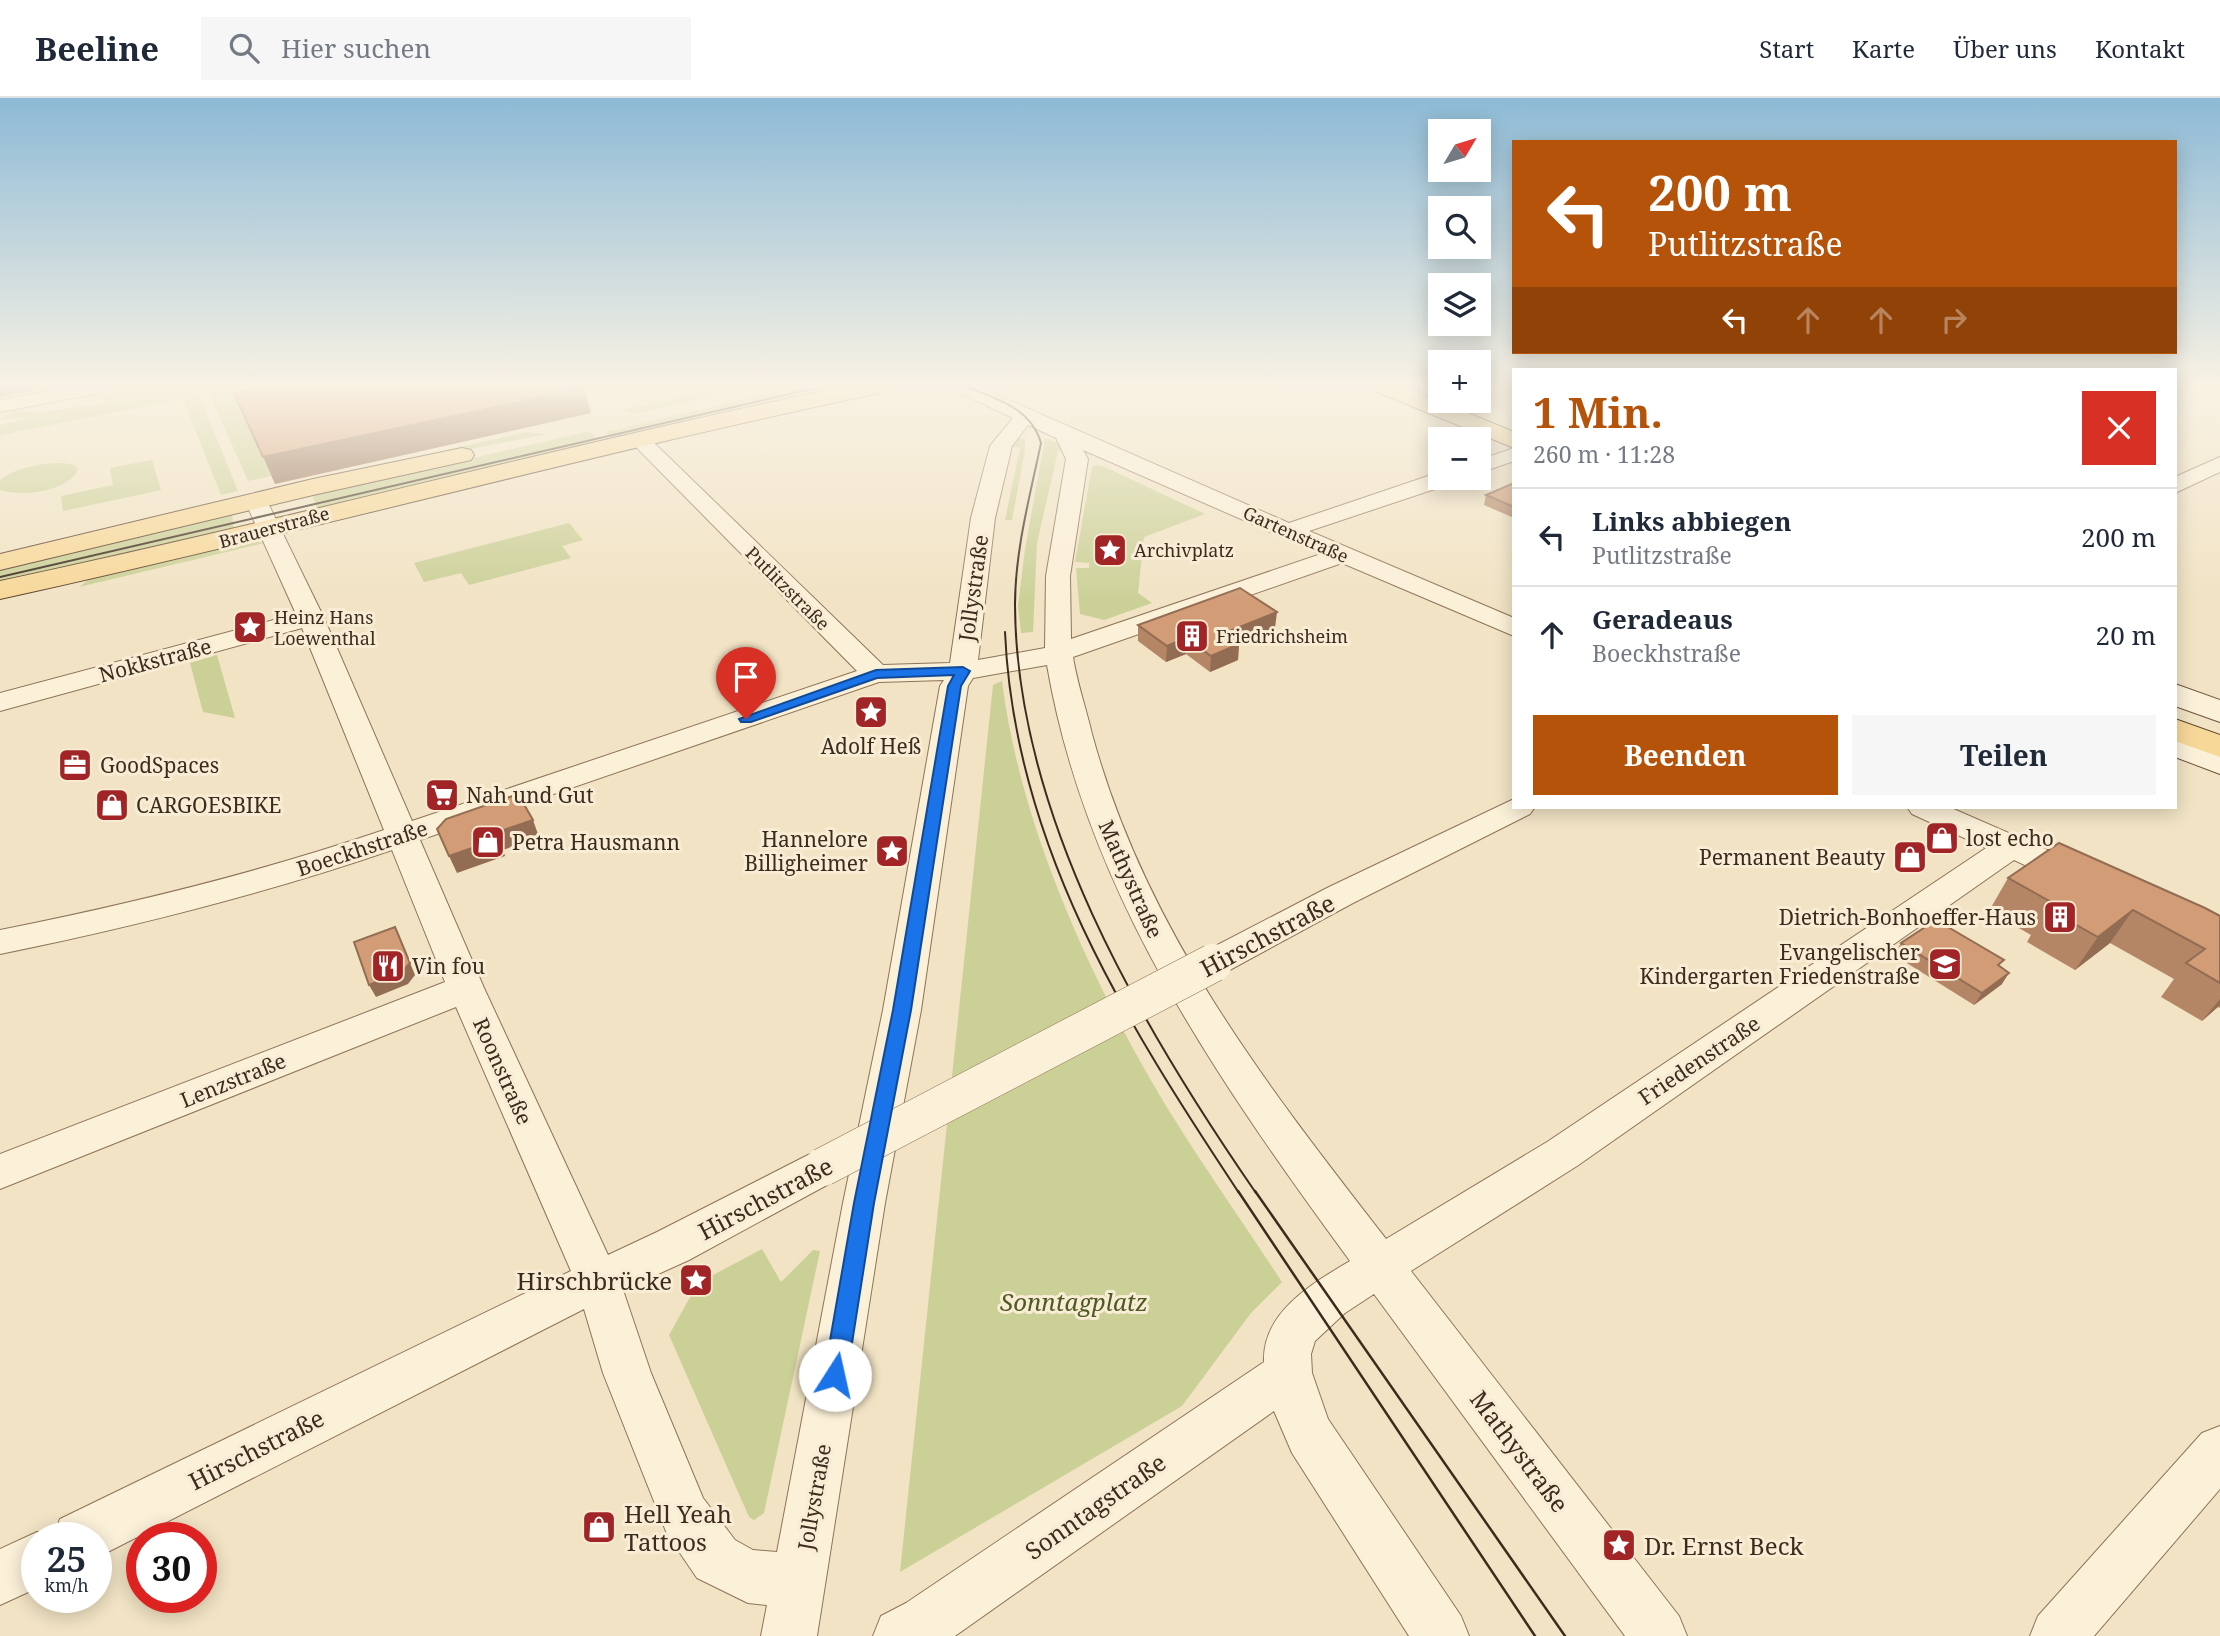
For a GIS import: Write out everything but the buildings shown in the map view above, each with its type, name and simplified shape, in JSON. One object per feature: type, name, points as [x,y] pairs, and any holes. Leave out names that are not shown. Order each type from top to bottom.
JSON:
[{"type":"main road","name":"Brauerstraße","points":[[0,590],[84,573],[263,514],[457,459]]},
{"type":"main road","name":"Brauerstraße","points":[[0,562],[263,514],[540,459]]},
{"type":"main road","points":[[2177,695],[2220,712]]},
{"type":"main road","points":[[2177,710],[2220,727]]},
{"type":"main road","points":[[2177,730],[2220,747]]},
{"type":"main road","points":[[2177,745],[2220,763]]},
{"type":"street","name":"Putlitzstraße","points":[[659,459],[876,674]]},
{"type":"street","name":"Jollystraße","points":[[789,1636],[864,1203],[902,1010],[954,686],[963,671],[983,519],[999,459]]},
{"type":"street","name":"Mathystraße","points":[[1077,459],[1058,576],[1057,634],[1068,703],[1105,820],[1132,888],[1162,949],[1229,1058],[1381,1266],[1659,1636]]},
{"type":"street","name":"Gartenstraße","points":[[1120,459],[1512,627]]},
{"type":"street","points":[[2177,485],[2220,463]]},
{"type":"street","points":[[2177,466],[2220,487]]},
{"type":"street","points":[[1290,530],[1428,484]]},
{"type":"street","name":"Roonstraße","points":[[263,514],[311,618],[466,988],[598,1282],[627,1373],[685,1516],[716,1559],[748,1576],[799,1581]]},
{"type":"street","points":[[876,674],[963,671],[1018,663],[1060,653],[1343,554]]},
{"type":"street","name":"Nokkstraße","points":[[0,702],[311,618]]},
{"type":"street","name":"Boeckhstraße","points":[[0,942],[79,927],[189,900],[401,837],[876,674]]},
{"type":"street","name":"Hirschstraße","points":[[111,1522],[528,1312],[598,1282],[1341,895],[1515,809]]},
{"type":"street","points":[[1928,809],[2110,891]]},
{"type":"street","name":"Friedenstraße","points":[[1381,1266],[1562,1154],[2012,846]]},
{"type":"street","name":"Lenzstraße","points":[[0,1172],[466,988]]},
{"type":"street","points":[[1381,1266],[1329,1298],[1296,1328],[1287,1354],[1288,1373],[1310,1436],[1441,1636]]},
{"type":"street","name":"Sonntagstraße","points":[[901,1636],[926,1623],[1288,1373]]},
{"type":"street","points":[[2058,1636],[2220,1451]]},
{"type":"street","points":[[0,1578],[21,1567]]},
{"type":"green space","points":[[207,459],[225,459],[238,491],[221,495]]},
{"type":"green space","points":[[238,459],[263,459],[271,476],[248,481]]},
{"type":"green space","points":[[408,459],[423,459],[306,482]]},
{"type":"green space","points":[[469,459],[538,459],[318,510],[312,495]]},
{"type":"green space","points":[[1018,459],[1024,459],[1012,520],[1005,520]]},
{"type":"green space","points":[[1041,459],[1056,459],[1037,543],[1033,632],[1021,633],[1018,606]]},
{"type":"green space","points":[[152,460],[161,490],[63,511],[61,496],[113,485],[110,468]]},
{"type":"green space","points":[[38,465],[75,465],[78,470],[54,488],[31,493],[0,490],[0,480],[14,472]]},
{"type":"green space","name":"Archivplatz","points":[[1096,465],[1205,514],[1144,537],[1138,593],[1152,603],[1104,620],[1080,614],[1076,568],[1089,568],[1089,563],[1075,562],[1092,467]]},
{"type":"green space","points":[[232,515],[234,529],[0,584],[0,565]]},
{"type":"green space","points":[[569,523],[583,540],[562,546],[571,558],[469,585],[461,573],[424,582],[414,563]]},
{"type":"green space","points":[[247,540],[264,543],[79,587],[94,576]]},
{"type":"green space","points":[[217,655],[235,718],[203,712],[190,663]]},
{"type":"green space","name":"Sonntagplatz","points":[[1002,681],[1010,732],[1038,835],[1077,935],[1124,1031],[1164,1103],[1282,1282],[1251,1313],[1182,1406],[900,1572],[993,685]]},
{"type":"green space","points":[[762,1249],[781,1282],[813,1250],[820,1251],[764,1513],[754,1520],[749,1517],[669,1335],[698,1283]]},
{"type":"tram line","points":[[0,577],[510,459]]},
{"type":"tram line","points":[[1038,459],[1020,544],[1015,605],[1021,683],[1037,761],[1061,839],[1092,914],[1129,988],[1212,1128],[1256,1193]]},
{"type":"tram line","points":[[1005,632],[1013,710],[1029,785],[1053,857],[1083,928],[1117,996],[1156,1063],[1239,1193]]},
{"type":"tram line","points":[[1238,1191],[1535,1636]]},
{"type":"tram line","points":[[1255,1191],[1565,1636]]},
{"type":"place","name":"Archivplatz","points":[[1110,550]]},
{"type":"place","name":"Heinz Hans Loewenthal","points":[[250,627]]},
{"type":"place","name":"Friedrichsheim","points":[[1192,636]]},
{"type":"place","name":"Adolf Heß","points":[[871,712]]},
{"type":"place","name":"GoodSpaces","points":[[75,765]]},
{"type":"place","name":"Nah und Gut","points":[[442,795]]},
{"type":"place","name":"CARGOESBIKE","points":[[112,805]]},
{"type":"place","name":"lost echo","points":[[1942,838]]},
{"type":"place","name":"Petra Hausmann","points":[[488,842]]},
{"type":"place","name":"Hannelore Billigheimer","points":[[892,851]]},
{"type":"place","name":"Permanent Beauty","points":[[1910,857]]},
{"type":"place","name":"Dietrich-Bonhoeffer-Haus","points":[[2060,917]]},
{"type":"place","name":"Evangelischer Kindergarten Friedenstraße","points":[[1945,964]]},
{"type":"place","name":"Vin fou","points":[[388,966]]},
{"type":"place","name":"Hirschbrücke","points":[[696,1280]]},
{"type":"place","name":"Hell Yeah Tattoos","points":[[599,1527]]},
{"type":"place","name":"Dr. Ernst Beck","points":[[1619,1545]]},
{"type":"route","points":[[746,719],[876,674],[963,671],[954,686],[902,1010],[864,1203],[835,1375]]}]
